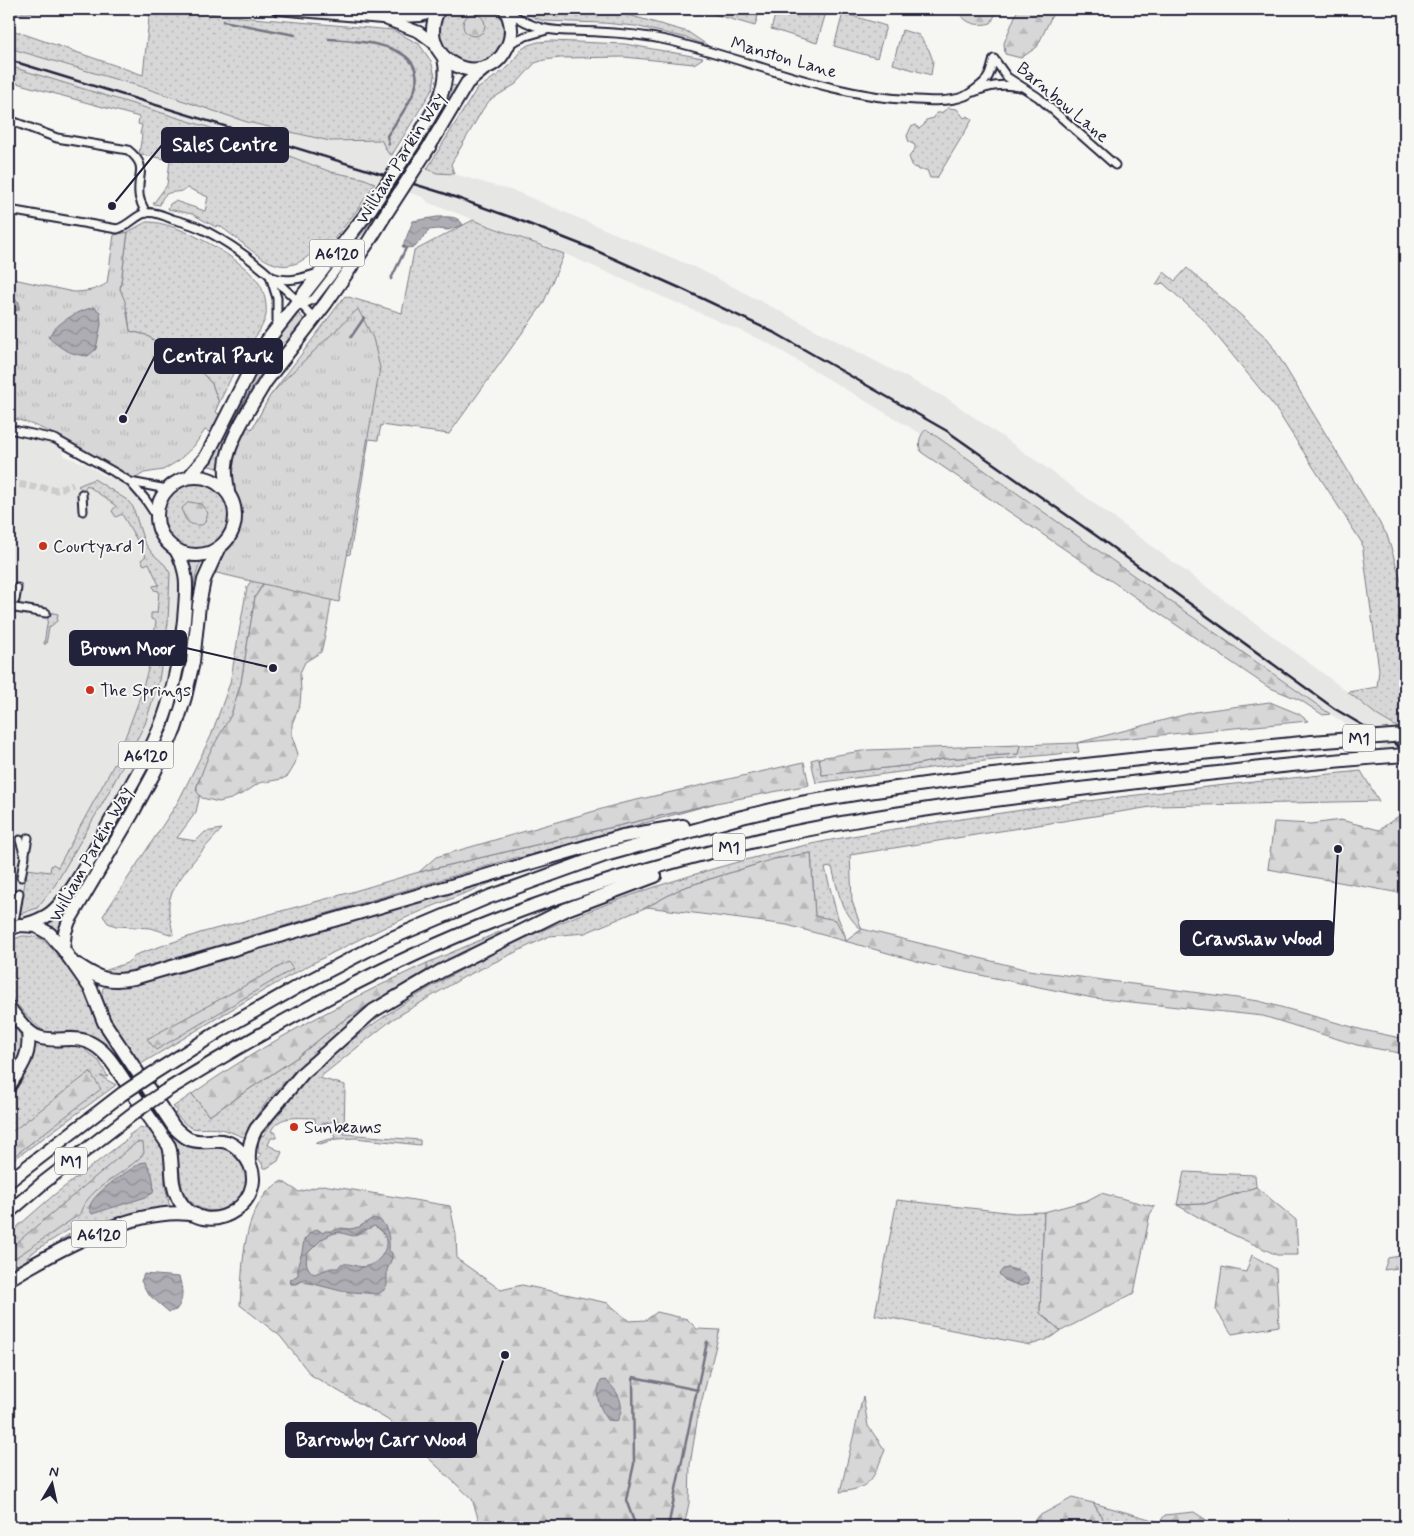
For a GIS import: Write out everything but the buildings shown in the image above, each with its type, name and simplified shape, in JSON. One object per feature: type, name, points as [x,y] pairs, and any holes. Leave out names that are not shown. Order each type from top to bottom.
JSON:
[{"type":"highway","points":[[438,9],[433,21],[432,32],[435,44],[444,58],[453,65],[463,69],[485,68]]},
{"type":"highway","points":[[506,9],[512,31],[510,43]]},
{"type":"highway","name":"William Parkin Way","points":[[228,492],[226,465],[231,446],[266,381],[369,241],[467,83],[500,58],[510,43]]},
{"type":"highway","name":"William Parkin Way","points":[[189,477],[206,457],[250,370],[267,341],[300,303],[321,272],[371,208],[416,140],[444,88],[446,69],[444,58]]},
{"type":"highway","points":[[200,476],[220,484],[228,492],[236,512],[232,533],[226,542],[208,554],[186,554],[176,550],[160,532],[157,517],[158,507],[167,489],[179,480],[189,477],[200,476]]},
{"type":"highway","name":"William Parkin Way","points":[[63,949],[65,932],[69,921],[136,806],[154,773],[174,729],[185,697],[193,662],[199,605],[204,580],[218,549]]},
{"type":"highway","name":"William Parkin Way","points":[[15,924],[49,915],[60,904],[129,788],[152,744],[167,707],[176,674],[187,591],[186,573],[176,550]]},
{"type":"highway","name":"M1","points":[[72,961],[101,978],[118,981],[623,836],[742,817],[826,799],[975,777],[1405,734]]},
{"type":"highway","name":"M1","points":[[9,1212],[43,1183],[164,1092],[308,1007],[401,960],[502,918],[610,880],[750,842],[863,820],[977,802],[1341,760],[1405,755]]},
{"type":"highway","name":"M1","points":[[9,1181],[122,1094],[152,1074],[231,1024],[387,940],[489,896],[605,855],[742,817]]},
{"type":"highway","name":"M1","points":[[249,1162],[248,1151],[251,1139],[303,1073],[374,1011],[440,971],[567,909],[750,842]]},
{"type":"highway","points":[[9,1008],[28,1031],[37,1037],[88,1041],[110,1060],[169,1146],[172,1154],[174,1188],[182,1204],[196,1215],[205,1218],[221,1218],[236,1212],[242,1206],[250,1193],[252,1172],[249,1162],[241,1152],[230,1144],[218,1140],[190,1139],[174,1127],[104,1022],[91,989],[63,949],[44,929],[36,926],[15,924]]},
{"type":"highway","points":[[9,1086],[24,1063],[28,1051],[28,1031]]},
{"type":"highway","name":"A6120","points":[[9,1279],[48,1255],[124,1222],[165,1213],[196,1215]]},
{"type":"street","points":[[277,9],[382,18],[421,16],[438,9]]},
{"type":"street","name":"Manston Lane","points":[[506,9],[525,22],[547,30]]},
{"type":"street","points":[[382,18],[419,32],[435,44]]},
{"type":"street","name":"Manston Lane","points":[[510,43],[547,30],[642,35],[838,89],[883,97],[934,101],[966,95],[988,78],[994,59]]},
{"type":"street","name":"Barnbow Lane","points":[[994,59],[1007,77],[1050,107],[1115,165]]},
{"type":"street","points":[[966,95],[993,85],[1004,84],[1024,89]]},
{"type":"street","points":[[9,120],[57,138],[128,150],[136,157],[140,164],[142,174],[138,192],[146,212]]},
{"type":"street","points":[[9,210],[117,229],[126,226],[146,212],[207,231],[242,253],[300,303],[314,318]]},
{"type":"street","points":[[300,303],[314,299],[351,251],[369,241]]},
{"type":"street","points":[[269,276],[279,280],[290,280],[321,272]]},
{"type":"street","points":[[269,276],[277,298],[278,321],[276,330]]},
{"type":"street","points":[[9,429],[55,439],[130,482],[157,517]]},
{"type":"street","points":[[130,482],[167,489]]},
{"type":"street","points":[[82,494],[83,511]]},
{"type":"street","points":[[9,605],[15,600],[17,588]]},
{"type":"street","points":[[9,605],[46,613]]},
{"type":"street","points":[[21,878],[28,838]]},
{"type":"street","points":[[20,840],[25,856]]},
{"type":"street","points":[[15,924],[19,893]]},
{"type":"shaded area","points":[[9,48],[142,87],[247,122],[330,141],[381,140],[388,153],[437,173],[454,174],[517,192],[701,270],[948,399],[1044,466],[1378,716],[1405,732],[1405,762],[1330,714],[926,429],[921,434],[766,342],[549,247],[429,203],[423,197],[362,178],[331,172],[234,135],[9,66]]},
{"type":"shaded area","name":"The Springs","points":[[9,431],[52,442],[60,446],[65,456],[86,464],[108,478],[114,472],[130,482],[157,517],[160,531],[182,560],[176,673],[129,787],[49,915],[9,923]]},
{"type":"green space","points":[[9,9],[51,9],[51,11],[9,15]]},
{"type":"green space","points":[[150,9],[171,9],[393,30],[419,44],[431,61],[435,76],[433,88],[392,155],[388,153],[381,140],[330,141],[247,122],[142,87],[9,48],[9,29],[143,75]]},
{"type":"green space","points":[[365,9],[421,9],[406,12]]},
{"type":"green space","points":[[446,9],[498,9],[503,18],[505,36],[495,55],[486,61],[476,64],[465,64],[455,60],[442,47],[439,37],[440,22]]},
{"type":"green space","points":[[520,9],[611,10],[688,32],[710,47],[687,38],[635,26],[544,21]]},
{"type":"green space","points":[[711,9],[760,9],[755,26],[710,13]]},
{"type":"green space","points":[[777,9],[827,9],[817,43],[771,29]]},
{"type":"green space","points":[[957,9],[998,9],[991,23],[975,24],[963,18]]},
{"type":"green space","points":[[1018,9],[1055,9],[1037,47],[1021,58],[1005,54],[1004,43]]},
{"type":"green space","points":[[843,13],[886,26],[877,58],[834,46]]},
{"type":"green space","points":[[474,14],[482,17],[485,25],[482,33],[474,36],[466,33],[463,25],[466,17]]},
{"type":"green space","points":[[902,30],[919,35],[929,50],[933,61],[931,75],[893,64]]},
{"type":"green space","points":[[551,41],[625,44],[703,58],[694,64],[624,57],[560,58],[535,63],[516,84],[490,100],[483,109],[451,164],[454,174],[437,173],[427,169],[476,90],[507,68],[522,49],[528,45]]},
{"type":"green space","points":[[9,66],[234,135],[331,172],[362,178],[375,183],[358,209],[330,244],[325,239],[310,255],[296,263],[283,265],[271,262],[259,256],[218,225],[216,227],[192,214],[168,209],[170,204],[175,201],[205,211],[208,197],[188,188],[168,193],[162,199],[160,205],[153,204],[167,185],[170,160],[139,154],[142,125],[138,124],[139,117],[9,81]]},
{"type":"green space","points":[[451,85],[456,86],[411,166],[320,288],[317,285],[448,93]]},
{"type":"green space","points":[[948,108],[957,109],[964,118],[968,116],[972,120],[937,178],[930,178],[927,170],[919,170],[913,167],[909,157],[915,149],[915,145],[909,142],[907,136],[911,127],[916,125],[919,129],[926,120],[934,118],[936,113],[941,113]]},
{"type":"green space","points":[[473,220],[564,254],[543,304],[449,434],[381,425],[378,440],[369,439],[350,554],[333,560],[278,558],[255,597],[241,683],[231,715],[198,782],[196,790],[200,794],[196,812],[177,838],[196,841],[205,832],[222,829],[175,886],[169,904],[173,935],[151,928],[116,926],[108,923],[103,916],[178,802],[211,736],[230,683],[247,587],[262,564],[252,429],[270,396],[345,296],[402,313],[414,251]]},
{"type":"green space","points":[[146,222],[175,227],[209,243],[240,264],[262,288],[266,304],[266,315],[219,403],[212,384],[203,374],[146,335],[130,331],[128,315],[120,289],[128,232]]},
{"type":"green space","points":[[128,232],[120,289],[125,301],[130,331],[146,335],[203,374],[212,384],[219,403],[215,412],[252,429],[270,396],[284,380],[358,309],[373,338],[380,368],[339,602],[213,572],[238,532],[240,524],[240,508],[231,481],[230,470],[237,444],[205,430],[194,446],[178,461],[163,470],[144,473],[130,482],[87,452],[58,436],[9,417],[9,278],[73,292],[95,289],[107,283],[114,235]]},
{"type":"green space","points":[[1187,268],[1268,339],[1387,535],[1405,594],[1405,732],[1378,716],[1348,692],[1377,687],[1379,670],[1362,543],[1274,406],[1203,319],[1163,283],[1156,285],[1164,272],[1175,281]]},
{"type":"green space","points":[[297,312],[303,318],[303,324],[275,355],[250,390],[231,428],[218,468],[209,466],[208,464],[222,441],[247,388],[267,354]]},
{"type":"green space","points":[[926,429],[1330,714],[1323,715],[1300,700],[1268,687],[921,452],[920,440]]},
{"type":"green space","points":[[94,479],[127,500],[133,507],[144,542],[170,573],[168,623],[159,680],[145,724],[105,799],[55,885],[37,908],[20,914],[27,869],[50,872],[53,864],[58,867],[117,759],[138,703],[150,663],[156,621],[151,619],[151,613],[157,613],[159,591],[154,590],[153,586],[159,585],[149,563],[144,565],[141,560],[146,556],[122,514],[116,517],[112,511],[116,506],[87,485],[83,491],[78,486]]},
{"type":"green space","points":[[196,482],[209,485],[220,492],[227,503],[230,516],[227,529],[220,540],[209,547],[196,550],[183,547],[172,540],[165,529],[162,516],[165,503],[172,492],[183,485]]},
{"type":"green space","points":[[189,502],[201,504],[208,513],[202,525],[194,525],[188,522],[184,516],[182,508]]},
{"type":"green space","points":[[187,561],[201,561],[194,583],[194,609],[187,663],[173,712],[162,741],[134,798],[69,909],[65,906],[161,734]]},
{"type":"green space","points":[[274,568],[333,584],[329,618],[321,652],[305,662],[300,673],[300,704],[292,724],[292,736],[298,754],[288,776],[282,779],[259,783],[246,792],[219,802],[202,798],[197,792],[197,786],[209,754],[231,715],[241,683],[255,597]]},
{"type":"green space","points":[[49,612],[58,614],[57,621],[49,628],[46,644],[44,644]]},
{"type":"green space","points":[[1270,702],[1299,714],[1308,721],[1077,743],[1195,712]]},
{"type":"green space","points":[[1077,743],[1079,752],[984,761],[816,783],[811,760],[819,758],[822,775],[913,765],[943,759],[1018,754],[1020,745]]},
{"type":"green space","points":[[1020,745],[1018,754],[943,759],[913,765],[822,775],[819,758],[868,750]]},
{"type":"green space","points":[[804,762],[809,785],[716,803],[419,872],[436,857],[619,804]]},
{"type":"green space","points":[[1361,771],[1379,801],[1157,806],[850,855],[852,901],[862,930],[845,909],[832,867],[825,868],[846,942],[815,916],[811,853],[774,859],[682,888],[647,907],[585,933],[549,936],[464,977],[393,1019],[319,1078],[345,1085],[344,1134],[420,1140],[420,1145],[355,1138],[337,1139],[320,1144],[315,1143],[335,1138],[333,1132],[340,1127],[338,1120],[315,1126],[315,1118],[290,1118],[279,1122],[271,1131],[276,1133],[276,1138],[271,1138],[268,1145],[282,1152],[278,1161],[267,1168],[263,1168],[258,1157],[261,1156],[258,1153],[259,1134],[263,1136],[279,1112],[297,1091],[316,1070],[338,1051],[383,1017],[431,987],[514,943],[601,906],[646,890],[736,863],[829,840],[1119,797]]},
{"type":"green space","points":[[716,803],[518,857],[148,966],[112,975],[103,974],[104,971],[127,963],[135,955],[200,933],[419,872]]},
{"type":"green space","points":[[1400,815],[1405,817],[1405,894],[1268,869],[1274,822],[1311,824],[1341,820],[1379,830]]},
{"type":"green space","points":[[811,853],[815,916],[836,920],[846,941],[862,929],[1028,970],[1259,1001],[1363,1030],[1405,1039],[1405,1054],[1357,1045],[1263,1016],[1093,998],[931,965],[787,925],[647,907],[682,888],[774,859]]},
{"type":"green space","points":[[559,857],[435,905],[362,938],[278,983],[141,1064],[115,1026],[104,1003],[102,994],[104,987],[118,987],[135,983]]},
{"type":"green space","points":[[62,910],[67,914],[58,933],[47,924]]},
{"type":"green space","points":[[551,913],[346,1027],[288,1078],[261,1109],[251,1124],[246,1138],[229,1131],[191,1127],[175,1113],[178,1111],[173,1107],[192,1094],[209,1116],[296,1058],[341,1022],[426,970],[427,963],[504,930]]},
{"type":"green space","points":[[22,936],[41,939],[61,959],[157,1105],[168,1125],[176,1133],[185,1137],[226,1149],[241,1161],[245,1171],[246,1182],[238,1200],[221,1210],[211,1211],[201,1209],[192,1203],[184,1192],[177,1157],[168,1135],[121,1065],[97,1042],[85,1035],[72,1031],[52,1034],[42,1030],[16,1003],[9,990],[9,941]]},
{"type":"green space","points":[[288,962],[293,969],[156,1050],[147,1039]]},
{"type":"green space","points":[[427,963],[427,970],[341,1022],[296,1058],[209,1116],[192,1094],[248,1057],[306,1023]]},
{"type":"green space","points":[[9,1016],[19,1031],[22,1047],[19,1059],[17,1058],[9,1071]]},
{"type":"green space","points":[[34,1042],[48,1046],[78,1044],[88,1048],[85,1050],[99,1061],[108,1077],[100,1076],[116,1085],[9,1163],[9,1095],[26,1071],[33,1055]]},
{"type":"green space","points":[[90,1072],[101,1089],[9,1160],[9,1134]]},
{"type":"green space","points":[[141,1127],[142,1129],[146,1127],[158,1141],[163,1151],[165,1186],[170,1208],[97,1226],[59,1241],[80,1227],[78,1224],[36,1250],[28,1257],[26,1262],[9,1274],[9,1234],[55,1194]]},
{"type":"green space","points":[[137,1142],[143,1143],[144,1153],[128,1168],[99,1188],[84,1204],[80,1214],[9,1261],[9,1249]]},
{"type":"green space","points":[[1184,1172],[1255,1175],[1256,1187],[1205,1204],[1177,1205]]},
{"type":"green space","points":[[282,1181],[299,1192],[323,1185],[450,1206],[456,1235],[457,1259],[501,1290],[522,1285],[608,1303],[629,1321],[646,1320],[657,1312],[687,1319],[697,1329],[720,1330],[698,1415],[690,1465],[689,1503],[684,1527],[493,1527],[479,1521],[472,1499],[388,1420],[311,1375],[280,1336],[240,1305],[245,1246],[252,1218],[258,1204],[267,1192]]},
{"type":"green space","points":[[1256,1187],[1296,1220],[1298,1255],[1277,1255],[1214,1226],[1177,1205],[1205,1204]]},
{"type":"green space","points":[[1101,1193],[1155,1207],[1150,1214],[1134,1293],[1061,1331],[1040,1313],[1044,1212],[1086,1201]]},
{"type":"green space","points":[[897,1200],[1015,1213],[1044,1212],[1040,1313],[1061,1331],[1046,1340],[1030,1345],[875,1315]]},
{"type":"green space","points":[[1252,1255],[1276,1269],[1279,1326],[1232,1334],[1216,1310],[1222,1267],[1246,1272]]},
{"type":"green space","points":[[1405,1255],[1405,1267],[1384,1270],[1388,1258]]},
{"type":"green space","points":[[863,1396],[868,1426],[885,1450],[878,1468],[866,1484],[859,1488],[840,1492]]},
{"type":"green space","points":[[1072,1498],[1093,1503],[1108,1527],[1031,1527],[1037,1517]]},
{"type":"green space","points":[[1093,1503],[1160,1522],[1156,1527],[1108,1527]]},
{"type":"green space","points":[[1194,1512],[1217,1527],[1156,1527],[1165,1515]]},
{"type":"water","points":[[437,217],[455,218],[463,225],[448,230],[429,230],[415,247],[405,248],[403,246],[413,221]]},
{"type":"water","points":[[9,296],[19,302],[19,310],[13,311],[9,316]]},
{"type":"water","points":[[94,307],[100,312],[101,324],[96,349],[88,356],[66,351],[48,337],[57,326],[68,318]]},
{"type":"water","points":[[146,1162],[154,1185],[153,1193],[146,1197],[92,1214],[89,1208],[103,1189],[140,1163]]},
{"type":"water","points":[[373,1218],[382,1222],[387,1230],[389,1251],[392,1253],[392,1258],[387,1270],[387,1285],[384,1290],[378,1294],[341,1291],[302,1281],[297,1284],[291,1284],[290,1280],[298,1275],[298,1265],[304,1240],[310,1233],[317,1229],[323,1233],[341,1228],[359,1227]],"holes":[[[374,1226],[381,1230],[386,1241],[386,1248],[374,1263],[364,1267],[341,1264],[338,1268],[331,1268],[314,1274],[308,1268],[306,1263],[307,1254],[322,1239],[338,1232],[353,1236]]]},
{"type":"water","points":[[1009,1268],[1025,1273],[1029,1283],[1021,1286],[1006,1281],[999,1274],[1003,1269]]},
{"type":"water","points":[[144,1274],[179,1277],[182,1295],[176,1310],[169,1312],[148,1294],[141,1281]]},
{"type":"water","points":[[605,1380],[620,1399],[621,1410],[617,1421],[608,1420],[598,1401],[599,1386],[601,1381]]},
{"type":"waterway","points":[[223,21],[295,35]]},
{"type":"waterway","points":[[329,39],[357,41],[388,48],[401,53],[411,62],[416,74],[415,89],[387,136],[389,144]]},
{"type":"waterway","points":[[391,279],[406,248],[403,246]]},
{"type":"waterway","points":[[351,337],[364,318]]},
{"type":"waterway","points":[[668,1527],[707,1342]]},
{"type":"waterway","points":[[636,1527],[626,1500],[634,1464],[633,1377],[698,1390]]},
{"type":"tunnel","points":[[9,483],[57,490],[73,484]]},
{"type":"railway","points":[[9,60],[443,193],[516,219],[590,248],[777,334],[947,431],[1098,537],[1335,709],[1405,750]]},
{"type":"place","name":"Sales Centre","points":[[112,206]]},
{"type":"place","name":"Central Park","points":[[123,419]]},
{"type":"place","name":"Courtyard 1","points":[[43,546]]},
{"type":"place","name":"Brown Moor","points":[[273,668]]},
{"type":"place","name":"The Springs","points":[[90,690]]},
{"type":"place","name":"Crawshaw Wood","points":[[1338,849]]},
{"type":"place","name":"Sunbeams","points":[[294,1127]]},
{"type":"place","name":"Barrowby Carr Wood","points":[[505,1355]]}]
